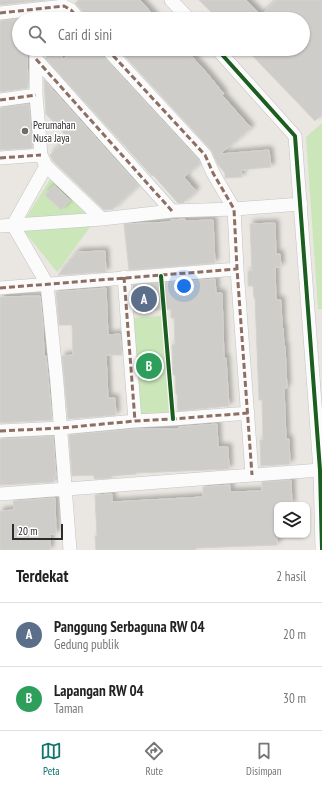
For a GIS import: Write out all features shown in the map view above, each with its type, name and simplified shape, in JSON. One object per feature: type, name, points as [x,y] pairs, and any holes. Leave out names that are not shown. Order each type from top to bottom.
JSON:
[{"type":"street","points":[[171,0],[182,12]]},
{"type":"street","points":[[0,13],[64,6],[73,12]]},
{"type":"street","points":[[6,226],[44,161],[36,95],[36,56]]},
{"type":"street","points":[[38,56],[172,211]]},
{"type":"street","points":[[114,56],[206,155],[213,173],[234,209],[252,475]]},
{"type":"street","points":[[222,56],[295,136],[320,470],[322,549]]},
{"type":"street","points":[[0,100],[36,95]]},
{"type":"street","points":[[0,158],[44,161],[102,219]]},
{"type":"street","points":[[6,226],[102,219],[172,211],[234,209],[301,204]]},
{"type":"street","points":[[6,226],[47,284],[66,489],[70,550]]},
{"type":"street","points":[[0,288],[237,269]]},
{"type":"street","points":[[124,277],[135,421]]},
{"type":"street","points":[[0,431],[60,428],[248,413]]},
{"type":"street","points":[[0,494],[320,470]]},
{"type":"green space","points":[[322,123],[322,309],[318,309],[306,137]]},
{"type":"green space","points":[[51,178],[89,213],[25,219]]},
{"type":"green space","points":[[91,226],[57,272],[24,231]]},
{"type":"green space","points":[[161,316],[169,415],[137,417],[129,318]]},
{"type":"building","points":[[0,0],[45,0],[0,5]]},
{"type":"building","points":[[79,0],[140,0],[151,12],[83,12],[75,3]]},
{"type":"building","points":[[199,0],[246,0],[258,12],[211,12]]},
{"type":"building","points":[[277,0],[322,0],[322,114],[315,121],[253,56],[310,56],[310,12],[264,12]]},
{"type":"building","points":[[12,20],[12,56],[27,56],[28,88],[0,92],[0,21]]},
{"type":"building","points":[[47,56],[62,56],[62,60],[66,56],[103,56],[198,159],[200,163],[184,177],[196,191],[183,203],[178,203],[45,58]]},
{"type":"building","points":[[124,56],[191,56],[224,94],[222,95],[251,128],[220,154],[269,150],[271,167],[241,170],[242,177],[225,178],[225,173],[218,165],[211,150]]},
{"type":"building","points":[[44,80],[138,185],[113,209],[104,210],[53,161],[50,155],[68,138],[46,114]]},
{"type":"building","points":[[29,104],[32,148],[0,150],[0,108]]},
{"type":"building","points":[[54,185],[70,200],[61,210],[45,195]]},
{"type":"building","points":[[185,219],[185,221],[213,220],[215,263],[129,270],[124,224],[172,222],[171,220]]},
{"type":"building","points":[[275,223],[276,254],[280,254],[281,267],[275,267],[276,300],[281,300],[282,328],[285,346],[287,388],[284,388],[286,439],[289,439],[290,464],[261,466],[260,440],[263,440],[262,400],[259,400],[255,298],[253,286],[248,286],[248,271],[252,271],[250,224]]},
{"type":"building","points":[[105,251],[106,272],[58,275],[77,252]]},
{"type":"building","points":[[215,279],[216,293],[222,293],[224,358],[226,358],[229,406],[178,411],[175,375],[173,375],[172,345],[175,344],[174,318],[171,318],[171,309],[135,312],[133,285]]},
{"type":"building","points":[[106,288],[108,335],[120,334],[122,355],[106,355],[108,398],[115,398],[116,415],[68,419],[62,356],[73,355],[72,325],[59,325],[56,292]]},
{"type":"building","points":[[40,296],[44,356],[46,356],[52,420],[0,423],[0,297]]},
{"type":"building","points":[[217,424],[218,447],[228,447],[229,469],[136,473],[111,476],[112,478],[94,479],[94,476],[92,475],[72,476],[69,435],[136,429],[179,429],[179,427]]},
{"type":"building","points":[[53,436],[56,477],[54,477],[54,482],[0,485],[0,439]]},
{"type":"building","points":[[291,480],[292,502],[274,502],[274,538],[277,538],[277,545],[196,548],[196,550],[96,550],[95,536],[97,536],[95,495],[112,494],[112,502],[203,497],[203,487],[230,485],[230,492],[262,491],[262,482]]},
{"type":"building","points":[[55,498],[56,534],[50,534],[50,550],[0,550],[0,511],[14,510],[13,501]]},
{"type":"marked path","points":[[0,13],[64,6],[73,12]]},
{"type":"marked path","points":[[113,56],[205,155],[213,173],[234,209],[252,475]]},
{"type":"marked path","points":[[36,59],[172,211]]},
{"type":"marked path","points":[[0,100],[36,95]]},
{"type":"marked path","points":[[0,158],[41,155]]},
{"type":"marked path","points":[[0,288],[237,269]]},
{"type":"marked path","points":[[124,277],[135,421]]},
{"type":"marked path","points":[[0,431],[61,428],[248,413]]},
{"type":"cycle path","points":[[223,56],[295,136],[320,470],[322,549]]},
{"type":"cycle path","points":[[161,276],[173,419]]},
{"type":"place","name":"Perumahan Nusa Jaya","points":[[25,131]]},
{"type":"place","name":"Panggung Serbaguna RW 04","points":[[144,299]]},
{"type":"place","name":"Lapangan RW 04","points":[[149,366]]}]
